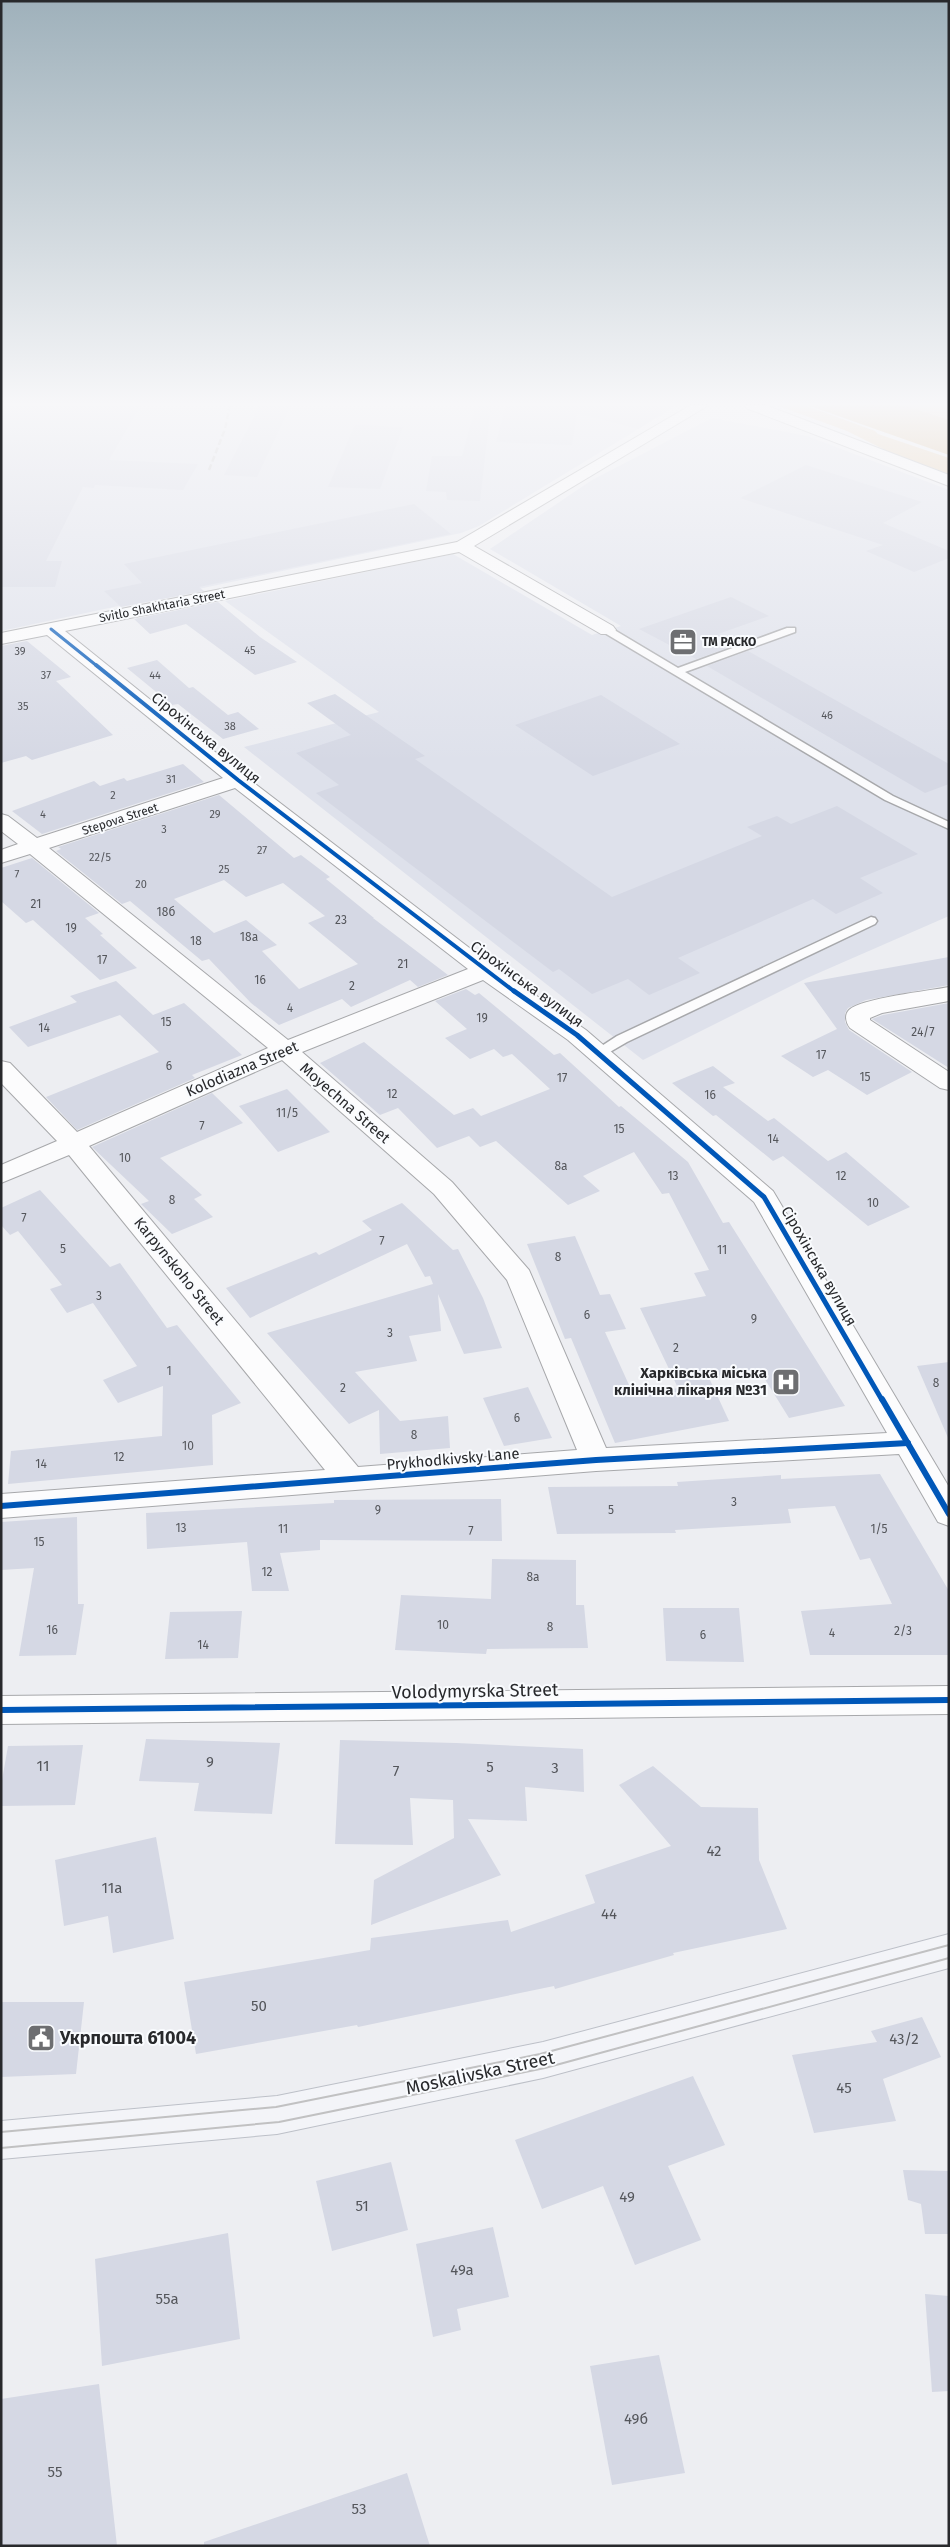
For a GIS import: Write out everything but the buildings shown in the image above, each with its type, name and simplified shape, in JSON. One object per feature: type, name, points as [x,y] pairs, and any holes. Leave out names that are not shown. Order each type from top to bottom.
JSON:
[{"type":"main road","name":"Moskalivska Street","points":[[1,2140],[286,2113],[543,2060],[949,1951]]},
{"type":"street","name":"Svitlo Shakhtaria Street","points":[[1,639],[462,546],[500,524]]},
{"type":"street","points":[[462,546],[607,630]]},
{"type":"street","name":"Сірохінська вулиця","points":[[51,629],[238,780],[485,971],[576,1035],[764,1197],[949,1514]]},
{"type":"street","name":"Stepova Street","points":[[1,857],[238,780]]},
{"type":"street","name":"Moyechna Street","points":[[1,820],[285,1050],[443,1188],[519,1277],[596,1460]]},
{"type":"street","name":"Kolodiazna Street","points":[[1,1175],[285,1050],[485,971]]},
{"type":"street","points":[[949,994],[876,1007],[858,1014],[858,1023],[949,1083]]},
{"type":"street","name":"Karpynskoho Street","points":[[1,1068],[73,1143],[351,1480]]},
{"type":"street","name":"Prykhodkivsky Lane","points":[[1,1506],[596,1460],[908,1444]]},
{"type":"street","name":"Volodymyrska Street","points":[[1,1710],[949,1700]]},
{"type":"lane","points":[[607,630],[889,798],[949,826]]},
{"type":"lane","points":[[677,672],[792,630]]},
{"type":"lane","points":[[598,1053],[622,1039],[871,921]]},
{"type":"shaded area","points":[[1,524],[483,524],[461,533],[1,631]]},
{"type":"shaded area","points":[[527,524],[949,524],[949,916],[807,978],[643,1060],[244,747],[379,712],[225,601],[453,554],[592,635],[621,626],[490,549]]},
{"type":"tram line","points":[[1,2132],[276,2107],[540,2054],[949,1945]]},
{"type":"tram line","points":[[1,2148],[279,2122],[545,2068],[949,1958]]},
{"type":"cycle path","points":[[51,629],[238,780],[485,971],[577,1035],[764,1197],[949,1514]]},
{"type":"cycle path","points":[[1,1506],[596,1460],[908,1443]]},
{"type":"cycle path","points":[[1,1710],[949,1700]]},
{"type":"place","name":"ТМ РАСКО","points":[[683,642]]},
{"type":"place","name":"Харківська міська клінічна лікарня №31","points":[[786,1382]]},
{"type":"place","name":"Укрпошта 61004","points":[[41,2038]]}]
